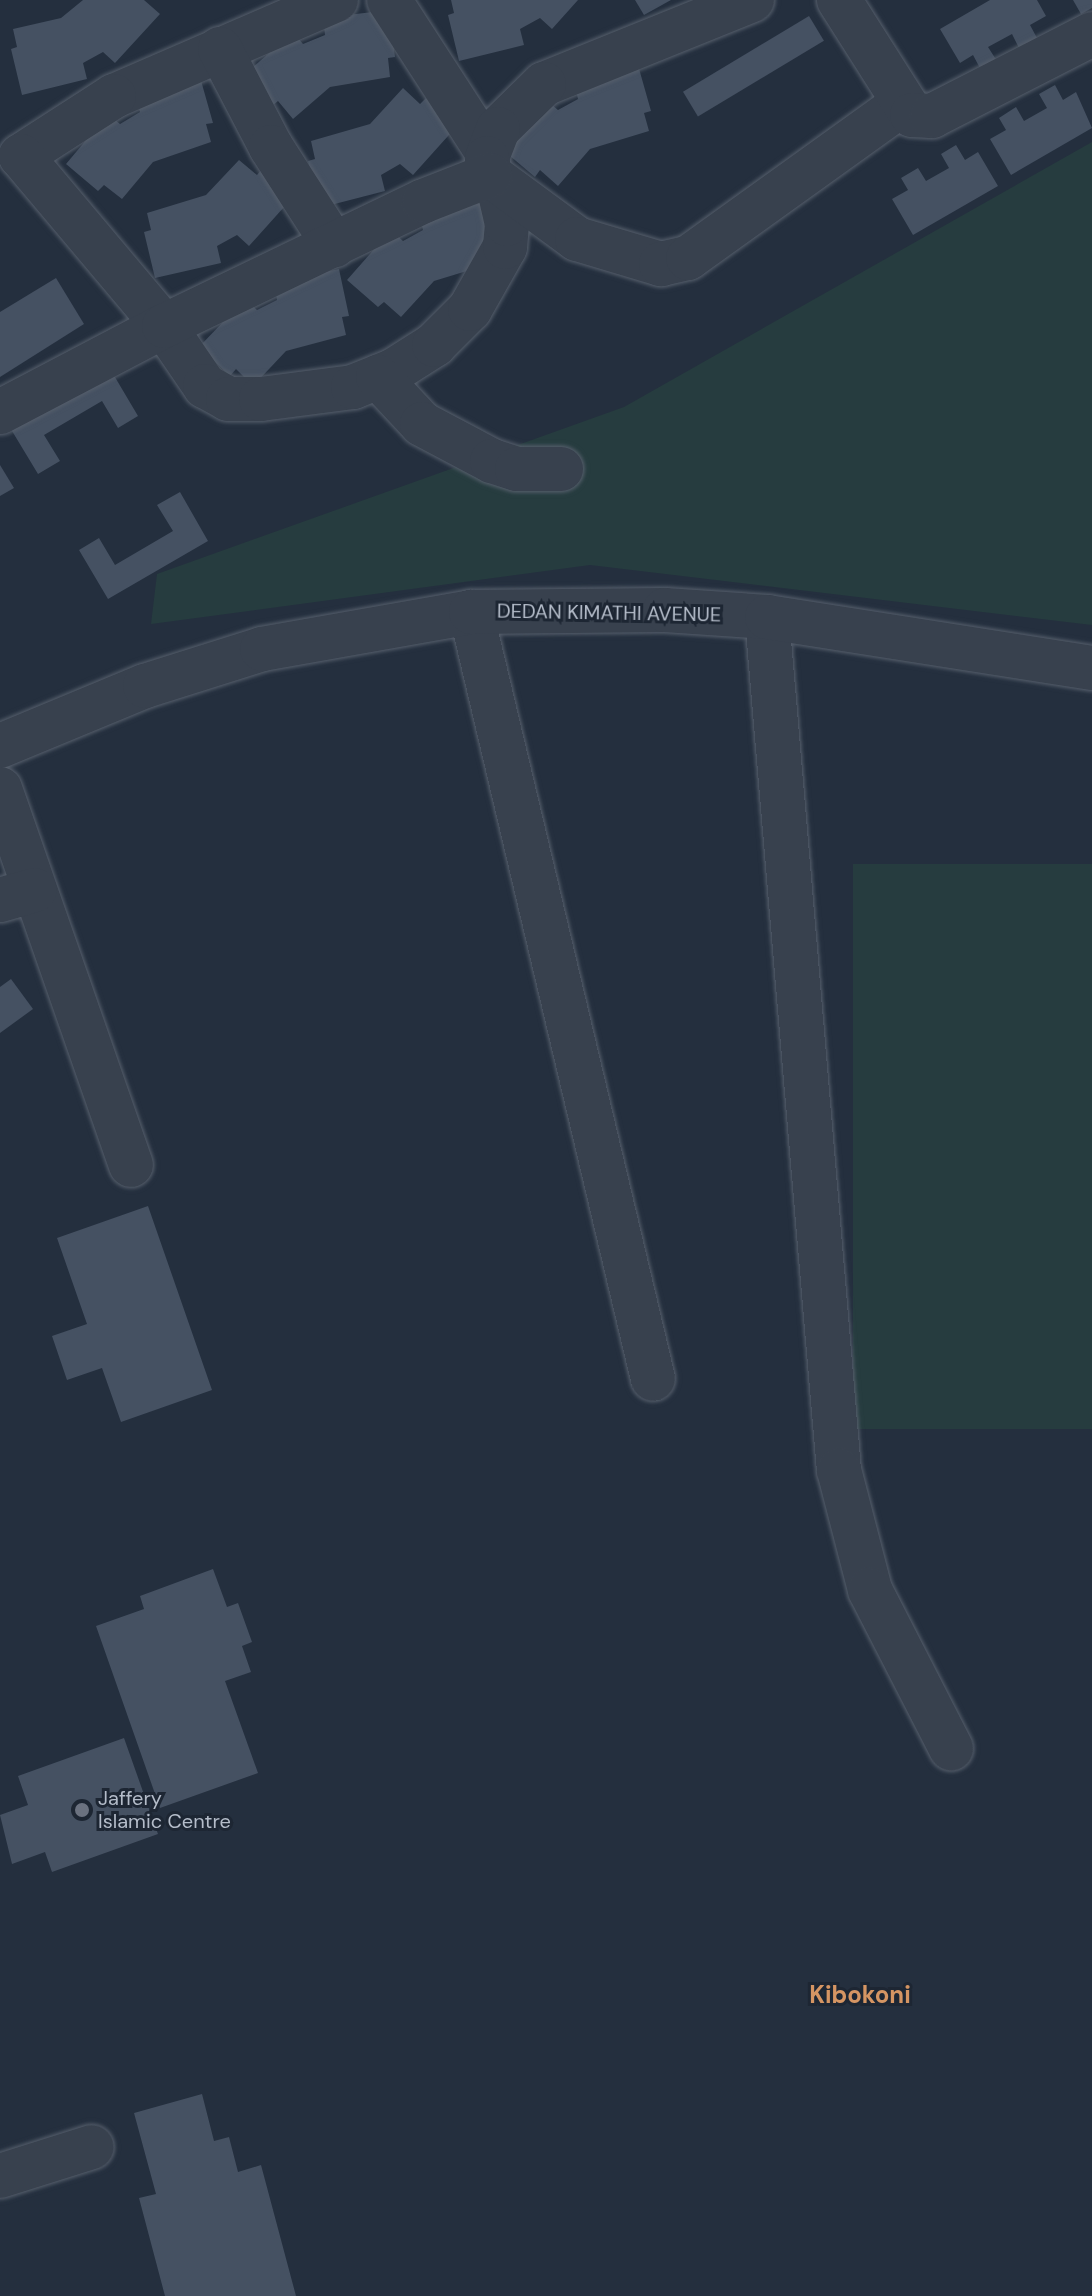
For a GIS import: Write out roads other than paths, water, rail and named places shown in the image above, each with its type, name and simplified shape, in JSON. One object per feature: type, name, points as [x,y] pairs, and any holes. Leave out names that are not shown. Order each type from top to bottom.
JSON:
[{"type":"street","points":[[336,0],[114,96],[21,156],[164,326],[205,386],[228,399],[353,387],[378,377],[434,345],[470,309],[505,247],[507,224],[492,171],[389,0]]},
{"type":"street","points":[[0,412],[164,326],[492,171],[508,114],[544,84],[752,0]]},
{"type":"street","points":[[839,0],[901,105],[912,115],[932,116],[1092,34]]},
{"type":"street","points":[[220,49],[271,147],[334,245]]},
{"type":"street","points":[[492,171],[577,239],[661,264],[688,258],[901,105]]},
{"type":"street","points":[[378,377],[422,424],[492,461],[517,469],[561,469]]},
{"type":"street","name":"DEDAN KIMATHI AVENUE","points":[[0,746],[145,686],[262,649],[471,612],[665,610],[767,617],[1092,668]]},
{"type":"street","points":[[471,612],[653,1379]]},
{"type":"street","points":[[767,617],[839,1470],[870,1590],[951,1748]]},
{"type":"street","points":[[0,789],[18,895],[131,1165]]},
{"type":"street","points":[[0,2176],[92,2147]]},
{"type":"place","name":"Jaffery Islamic Centre","points":[[82,1810]]},
{"type":"district","name":"Kibokoni","points":[[860,1995]]}]
